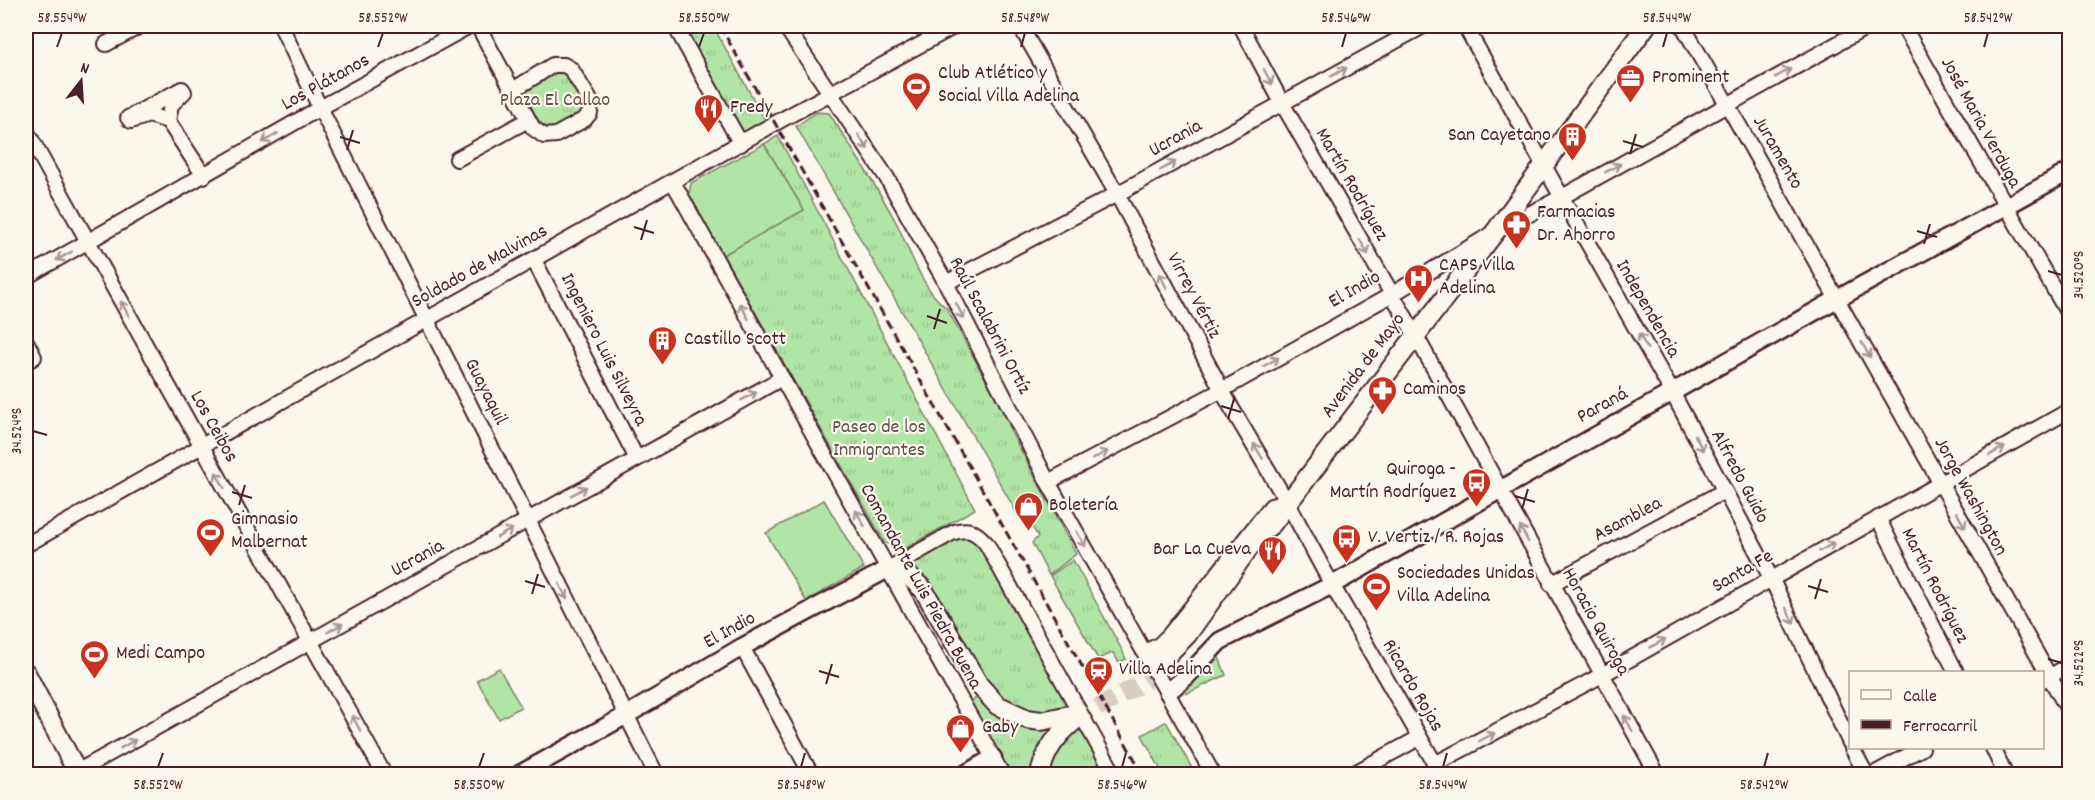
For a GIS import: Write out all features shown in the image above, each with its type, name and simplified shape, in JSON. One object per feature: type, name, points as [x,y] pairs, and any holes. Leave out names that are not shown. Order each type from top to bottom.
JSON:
[{"type":"main road","name":"Avenida de Mayo","points":[[1157,661],[1187,635],[1258,535],[1272,524],[1416,336],[1646,26]]},
{"type":"main road","points":[[888,569],[904,572],[923,589],[979,685],[997,705],[1027,719],[1041,721],[1072,718],[1050,746],[1040,774]]},
{"type":"main road","points":[[26,673],[76,774]]},
{"type":"street","points":[[106,45],[140,26]]},
{"type":"street","name":"Guayaquil","points":[[281,26],[426,320],[656,774]]},
{"type":"street","name":"Los Plátanos","points":[[26,278],[320,108],[469,26]]},
{"type":"street","points":[[478,26],[533,128],[544,136],[556,135],[585,119],[590,113],[591,102],[571,69],[564,65],[553,65],[513,90]]},
{"type":"street","points":[[675,26],[741,144]]},
{"type":"street","name":"Raúl Scalabrini Ortíz","points":[[785,26],[887,178],[946,283],[1048,482],[1157,661],[1168,692],[1213,774]]},
{"type":"street","name":"Soldado de Malvinas","points":[[26,545],[831,93],[955,26]]},
{"type":"street","name":"Virrey Vértiz","points":[[1020,26],[1117,194],[1222,390],[1332,585]]},
{"type":"street","name":"Martín Rodríguez","points":[[1240,26],[1500,488]]},
{"type":"street","name":"Ucrania","points":[[946,283],[1117,194],[1423,26]]},
{"type":"street","name":"Independencia","points":[[1465,26],[1672,392]]},
{"type":"street","name":"Juramento","points":[[1683,26],[1838,299]]},
{"type":"street","name":"El Indio","points":[[1048,482],[1222,390],[1391,294],[1495,231],[1562,197],[1869,26]]},
{"type":"street","name":"José Maria Verduga","points":[[1903,26],[2070,317]]},
{"type":"street","points":[[457,159],[528,120]]},
{"type":"street","points":[[168,121],[204,176]]},
{"type":"street","name":"Los Ceibos","points":[[26,129],[384,774]]},
{"type":"street","name":"Paraná","points":[[1168,692],[1220,642],[1332,585],[1500,488],[2070,171]]},
{"type":"street","name":"Comandante Luis Piedra Buena","points":[[673,182],[1002,774]]},
{"type":"street","name":"Ingeniero Luis Silveyra","points":[[534,260],[637,459]]},
{"type":"street","name":"Jorge Washington","points":[[1838,299],[2041,671]]},
{"type":"street","points":[[26,341],[34,357],[26,362]]},
{"type":"street","name":"Ucrania","points":[[76,774],[782,378]]},
{"type":"street","name":"Alfredo Guido","points":[[1672,392],[1771,578],[1849,739]]},
{"type":"street","name":"Santa Fe","points":[[1438,769],[2070,410]]},
{"type":"street","name":"Horacio Quiroga","points":[[1500,488],[1657,774]]},
{"type":"street","name":"Asamblea","points":[[1551,584],[1724,491]]},
{"type":"street","name":"Avenida de Mayo","points":[[1157,661],[1159,645],[1271,506],[1287,502]]},
{"type":"street","name":"Martín Rodríguez","points":[[1878,518],[1955,671]]},
{"type":"street","name":"El Indio","points":[[520,774],[742,647],[963,529],[978,534],[986,543],[1114,774]]},
{"type":"street","name":"Ricardo Rojas","points":[[1332,585],[1438,769]]},
{"type":"street","points":[[742,647],[811,774]]},
{"type":"street","points":[[2045,679],[2070,665]]},
{"type":"street","name":"Jorge Washington","points":[[2045,679],[2070,713]]},
{"type":"street","points":[[1353,774],[1419,738]]},
{"type":"street","name":"Alfredo Guido","points":[[1854,749],[1866,774]]},
{"type":"street","points":[[1874,774],[1918,749]]},
{"type":"street","points":[[1994,749],[2006,774]]},
{"type":"street","points":[[966,774],[993,758]]},
{"type":"green space","points":[[683,26],[713,26],[765,120],[744,133]]},
{"type":"green space","name":"Plaza El Callao","points":[[554,71],[570,75],[581,96],[583,109],[574,119],[553,130],[536,119],[520,91]]},
{"type":"green space","points":[[817,112],[829,113],[881,196],[930,291],[946,307],[1009,422],[1010,430],[1076,554],[1049,575],[1032,543],[1038,537],[1024,512],[1018,515],[796,126]]},
{"type":"green space","name":"Paseo de los Inmigrantes","points":[[778,136],[975,509],[899,552],[897,547],[885,543],[723,255],[804,210],[764,144]]},
{"type":"green space","points":[[764,144],[804,210],[723,255],[689,194],[691,183]]},
{"type":"green space","points":[[824,500],[864,568],[806,601],[766,533]]},
{"type":"green space","points":[[965,537],[973,540],[982,548],[1067,704],[1044,713],[1028,713],[994,696],[904,566],[953,538]]},
{"type":"green space","points":[[1073,560],[1126,659],[1119,662],[1113,653],[1098,659],[1050,576]]},
{"type":"green space","points":[[1218,655],[1226,675],[1186,694],[1185,688]]},
{"type":"green space","points":[[499,668],[521,707],[499,719],[477,680]]},
{"type":"green space","points":[[977,697],[1011,722],[1027,726],[1048,724],[1069,718],[1034,774],[1009,774],[971,702]]},
{"type":"green space","points":[[1165,722],[1194,772],[1163,774],[1142,735]]},
{"type":"green space","points":[[1078,725],[1101,763],[1084,774],[1047,774],[1051,758]]},
{"type":"tunnel","points":[[1074,721],[1165,670]]},
{"type":"railway","points":[[720,26],[1143,774]]},
{"type":"place","name":"Prominent","points":[[1631,104]]},
{"type":"place","name":"Club Atlético y Social Villa Adelina","points":[[917,112]]},
{"type":"place","name":"Fredy","points":[[709,134]]},
{"type":"place","name":"San Cayetano","points":[[1572,162]]},
{"type":"place","name":"Farmacias Dr. Ahorro","points":[[1516,250]]},
{"type":"place","name":"CAPS Villa Adelina","points":[[1418,304]]},
{"type":"place","name":"Castillo Scott","points":[[663,366]]},
{"type":"place","name":"Caminos","points":[[1382,416]]},
{"type":"place","name":"Quiroga - Martín Rodríguez","points":[[1477,508]]},
{"type":"place","name":"Boletería","points":[[1028,532]]},
{"type":"place","name":"Gimnasio Malbernat","points":[[210,558]]},
{"type":"place","name":"V. Vertiz / R. Rojas","points":[[1347,564]]},
{"type":"place","name":"Bar La Cueva","points":[[1272,576]]},
{"type":"place","name":"Sociedades Unidas Villa Adelina","points":[[1376,612]]},
{"type":"place","name":"Medi Campo","points":[[95,680]]},
{"type":"place","name":"Villa Adelina","points":[[1098,696]]},
{"type":"place","name":"Gaby","points":[[961,754]]}]
